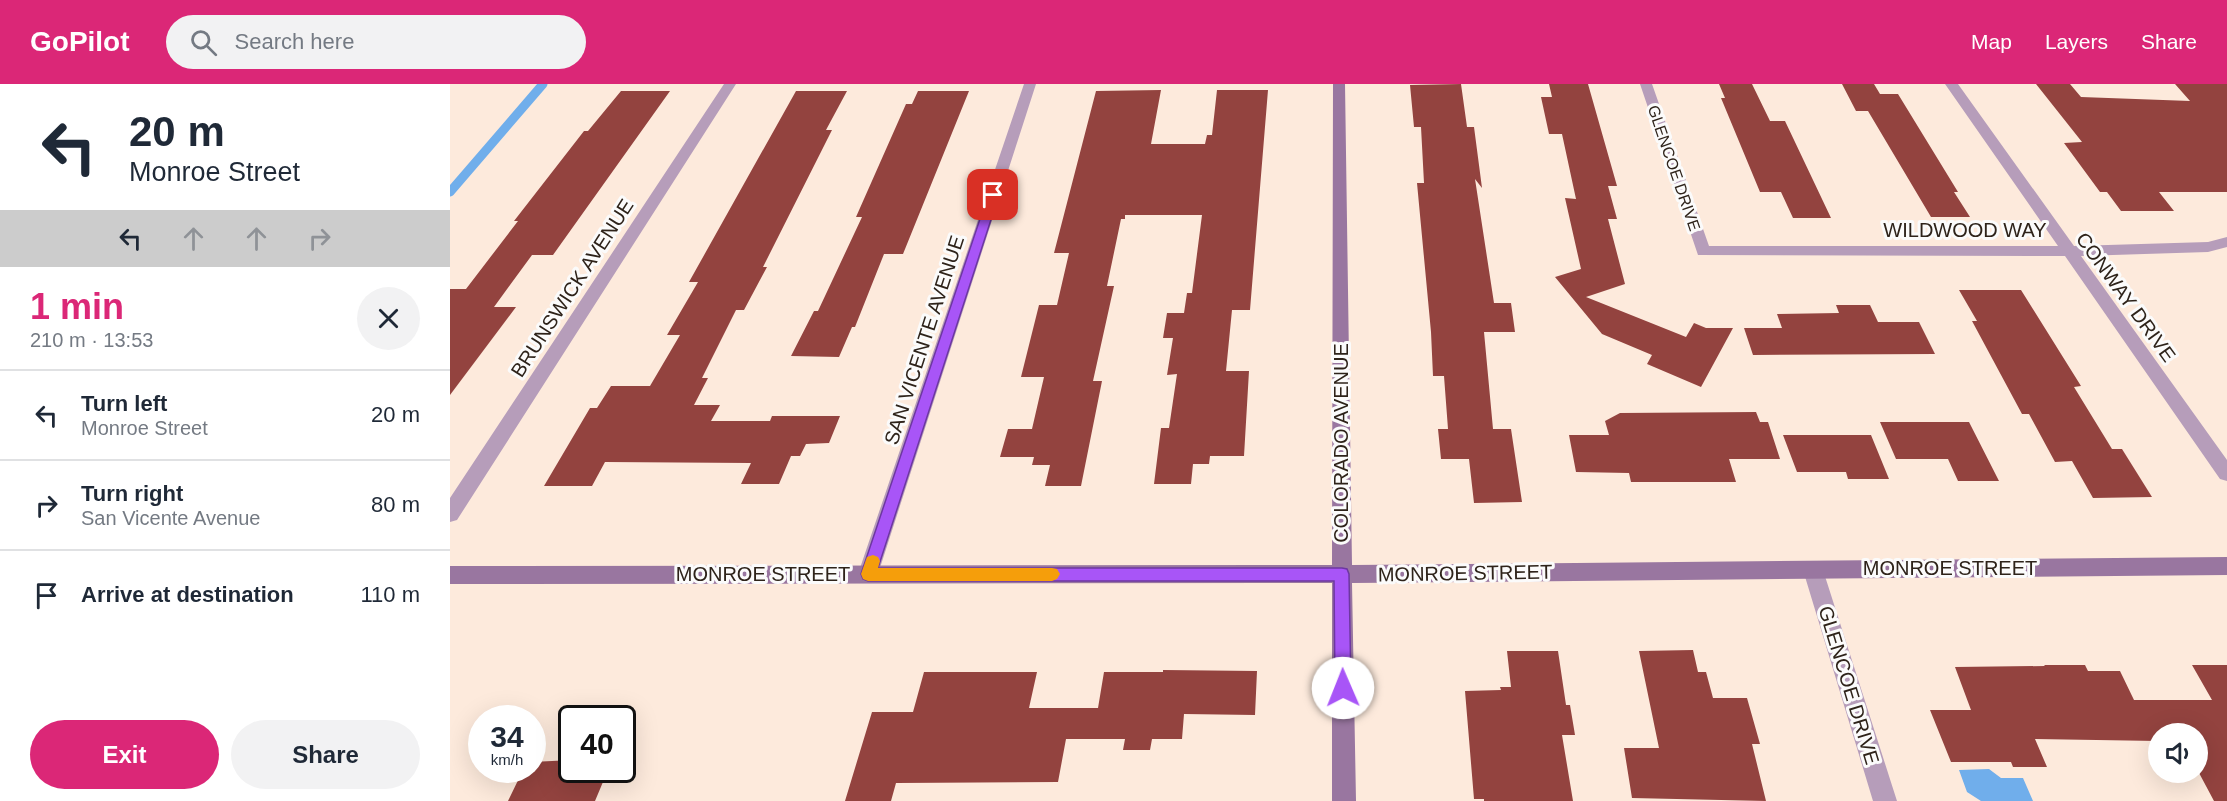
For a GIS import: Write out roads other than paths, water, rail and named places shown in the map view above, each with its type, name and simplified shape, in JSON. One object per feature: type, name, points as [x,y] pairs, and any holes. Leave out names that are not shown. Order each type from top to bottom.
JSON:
[{"type":"street","name":"BRUNSWICK AVENUE","points":[[450,514],[730,84]]},
{"type":"street","name":"SAN VICENTE AVENUE","points":[[868,574],[1030,84]]},
{"type":"street","name":"COLORADO AVENUE","points":[[1339,84],[1344,801]]},
{"type":"street","name":"GLENCOE DRIVE","points":[[1646,84],[1703,251]]},
{"type":"street","name":"CONWAY DRIVE","points":[[1951,84],[2227,474]]},
{"type":"street","name":"WILDWOOD WAY","points":[[1703,251],[2067,250],[2208,247],[2227,242]]},
{"type":"street","name":"MONROE STREET","points":[[450,575],[1342,574],[2227,566]]},
{"type":"street","name":"GLENCOE DRIVE","points":[[1813,570],[1886,801]]},
{"type":"water","points":[[1989,769],[2001,778],[2023,778],[2033,801],[1981,801],[1967,792],[1959,770]]},
{"type":"waterway","points":[[450,192],[543,84]]}]
